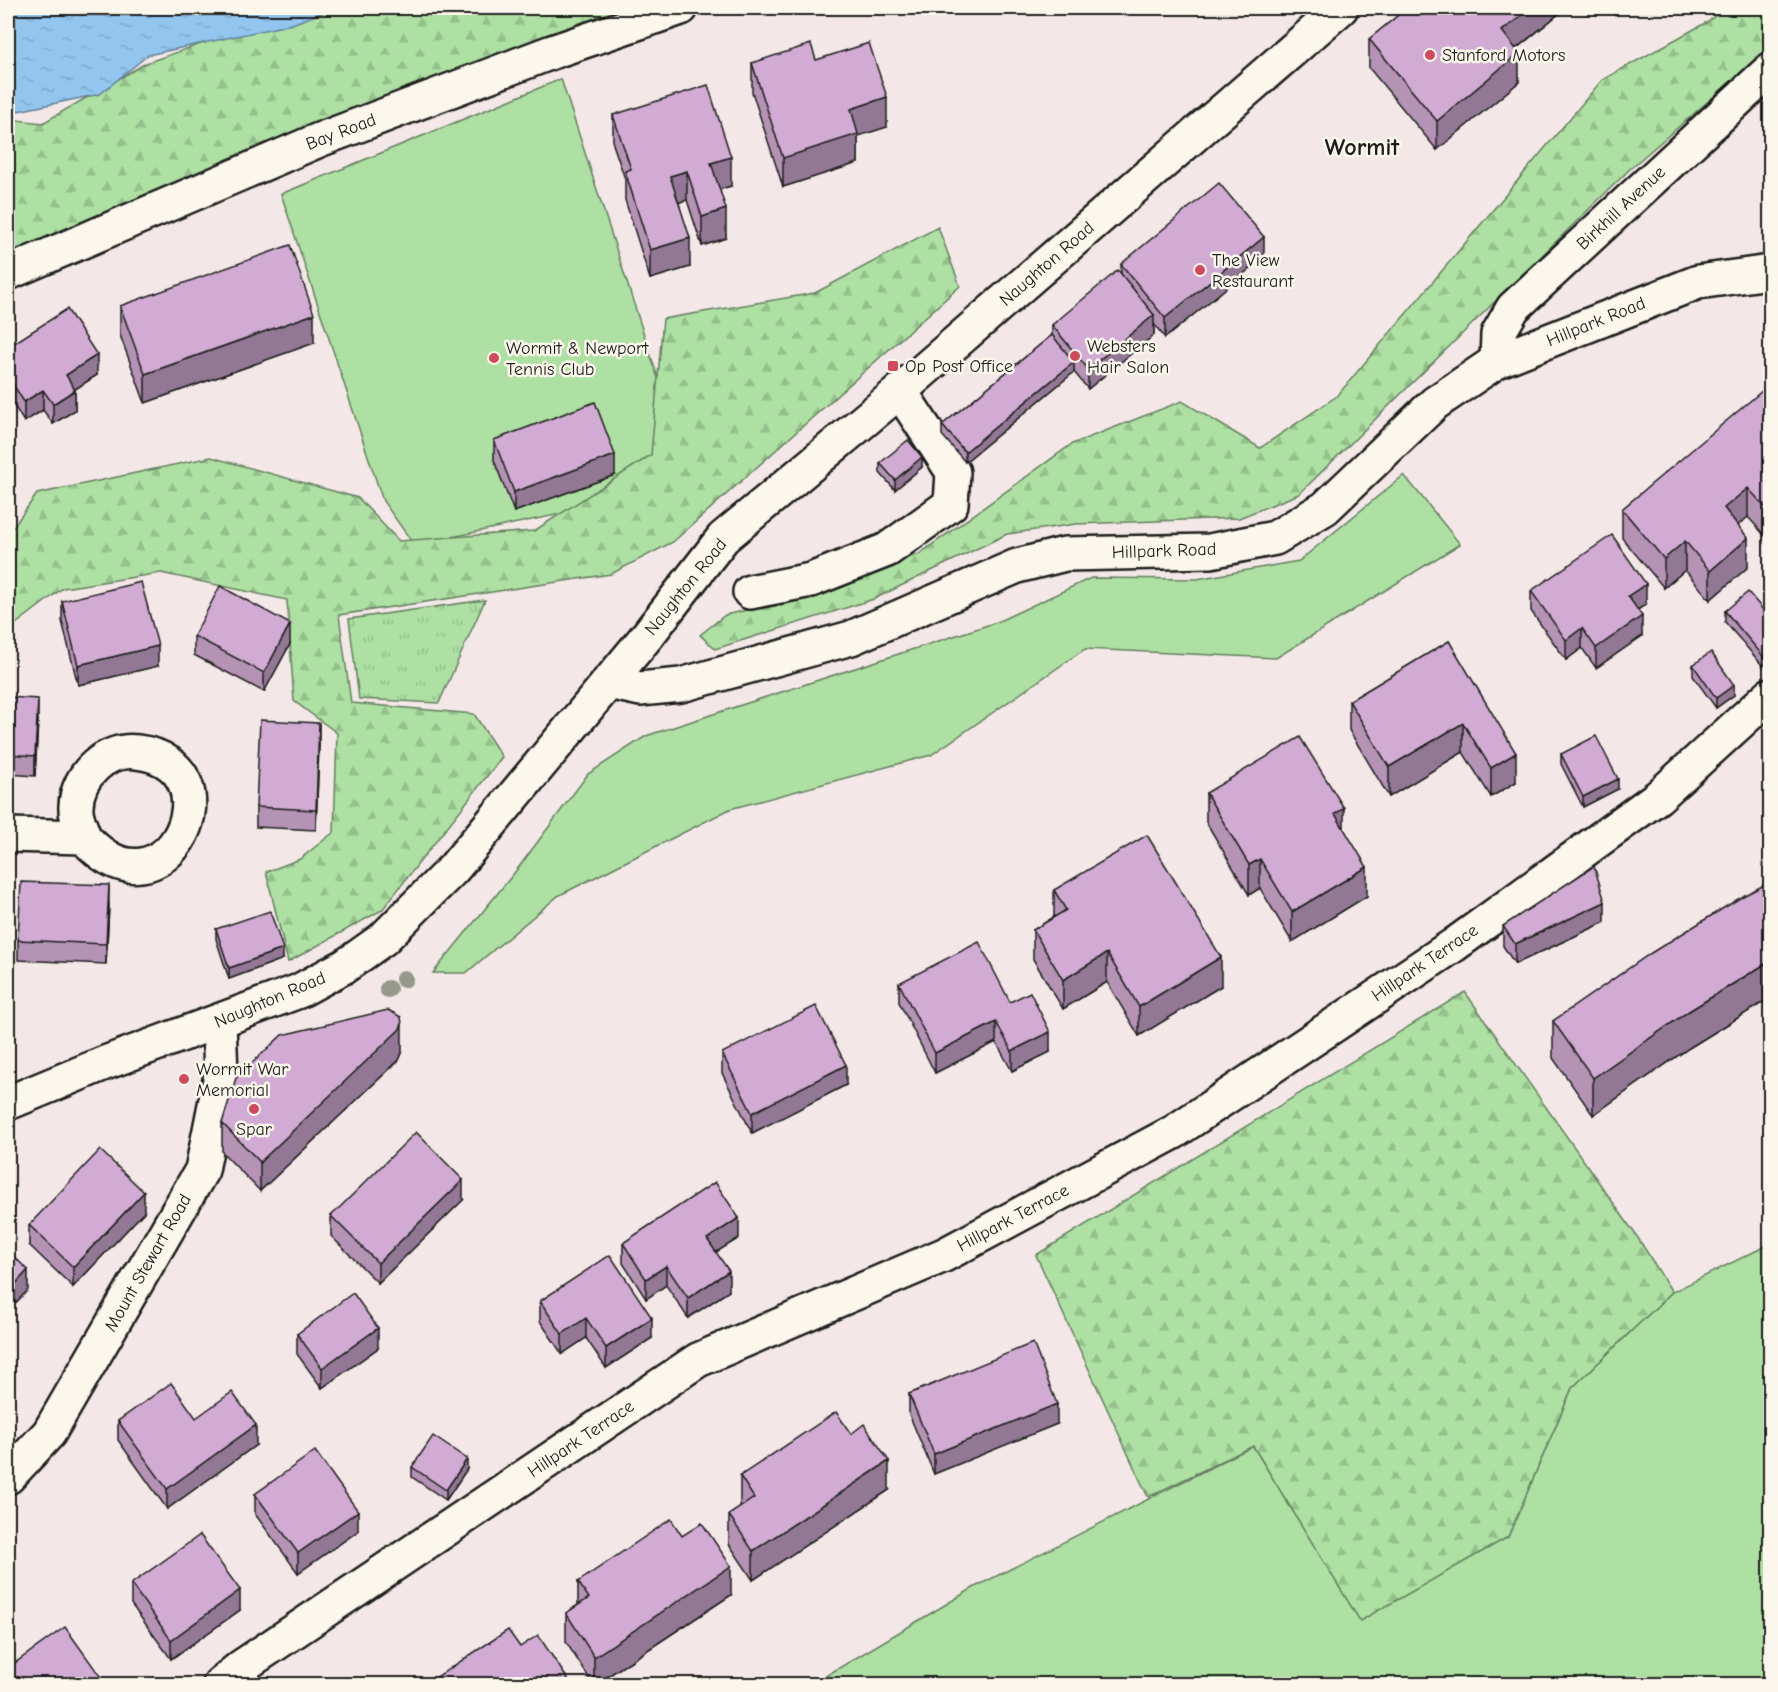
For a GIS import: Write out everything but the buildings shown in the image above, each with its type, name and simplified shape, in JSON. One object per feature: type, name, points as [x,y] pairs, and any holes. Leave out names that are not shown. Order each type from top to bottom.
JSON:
[{"type":"street","name":"Bay Road","points":[[8,273],[319,140],[552,52],[681,8]]},
{"type":"street","name":"Naughton Road","points":[[8,1103],[105,1063],[219,1023],[299,991],[345,966],[383,939],[454,868],[647,636],[723,538],[900,391],[1341,8]]},
{"type":"street","name":"Birkhill Avenue","points":[[1497,361],[1498,334],[1513,309],[1770,70]]},
{"type":"street","name":"Hillpark Road","points":[[608,682],[640,689],[681,685],[852,638],[1017,566],[1065,554],[1210,551],[1275,538],[1325,508],[1435,403],[1497,361],[1698,282],[1770,272]]},
{"type":"street","points":[[750,592],[811,580],[887,550],[951,504],[953,472],[900,391]]},
{"type":"street","name":"Hillpark Terrace","points":[[220,1684],[241,1667],[698,1360],[944,1255],[1174,1132],[1454,945],[1658,797],[1770,695]]},
{"type":"street","points":[[8,835],[84,837]]},
{"type":"street","name":"Mount Stewart Road","points":[[8,1477],[49,1434],[202,1170],[221,1075],[219,1023]]},
{"type":"green space","points":[[305,8],[636,8],[8,257],[8,119],[43,123],[146,63]]},
{"type":"green space","points":[[1725,8],[1770,8],[1770,48],[1633,166],[1299,494],[1239,518],[1076,524],[1007,534],[874,599],[715,649],[700,635],[725,615],[797,599],[919,554],[1072,444],[1182,401],[1260,448],[1337,396],[1602,80],[1707,22]]},
{"type":"green space","name":"Wormit & Newport Tennis Club","points":[[561,79],[693,486],[414,545],[383,501],[281,194]]},
{"type":"green space","points":[[938,227],[960,286],[673,542],[611,574],[339,615],[351,703],[474,714],[502,757],[382,910],[288,962],[266,872],[300,859],[334,832],[337,733],[294,701],[287,600],[161,573],[63,588],[8,630],[8,534],[37,494],[211,457],[358,498],[399,541],[534,531],[651,455],[663,319],[815,293]]},
{"type":"green space","points":[[1404,475],[1460,544],[1276,658],[1085,649],[931,755],[730,809],[558,896],[466,973],[433,973],[519,867],[588,774],[646,736],[997,622],[1091,578],[1197,579],[1299,561]]},
{"type":"green space","points":[[485,600],[439,703],[359,699],[349,619]]},
{"type":"green space","points":[[1465,992],[1638,1238],[1672,1292],[1572,1388],[1508,1537],[1360,1621],[1253,1446],[1148,1497],[1036,1255]]},
{"type":"green space","points":[[1770,1244],[1770,1684],[812,1684],[975,1587],[1253,1446],[1360,1620],[1508,1537],[1572,1388],[1672,1292]]},
{"type":"water","points":[[8,8],[335,8],[292,24],[148,55],[100,94],[8,113]]},
{"type":"place","name":"Stanford Motors","points":[[1430,55]]},
{"type":"place","name":"The View Restaurant","points":[[1200,270]]},
{"type":"place","name":"Websters Hair Salon","points":[[1075,356]]},
{"type":"place","name":"Wormit & Newport Tennis Club","points":[[494,358]]},
{"type":"place","name":"Op Post Office","points":[[893,366]]},
{"type":"place","name":"Wormit War Memorial","points":[[184,1079]]},
{"type":"place","name":"Spar","points":[[254,1109]]},
{"type":"district","name":"Wormit","points":[[1362,147]]}]
